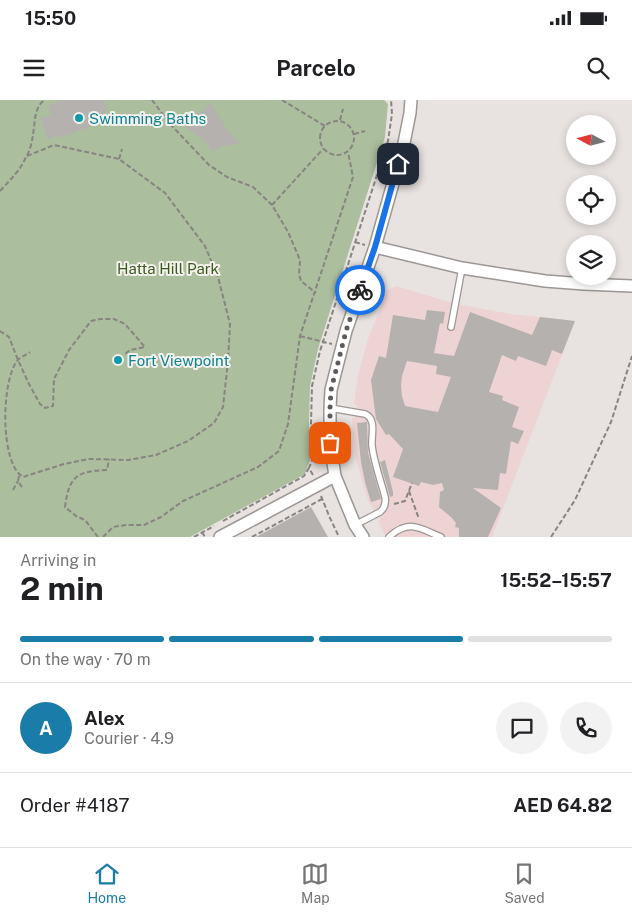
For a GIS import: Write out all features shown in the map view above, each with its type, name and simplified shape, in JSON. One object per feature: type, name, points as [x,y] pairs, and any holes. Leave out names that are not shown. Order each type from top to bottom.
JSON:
[{"type":"street","points":[[362,537],[335,476],[330,443],[331,390],[346,331],[375,247],[403,148],[411,100]]},
{"type":"street","points":[[375,247],[462,268],[545,281],[632,286]]},
{"type":"street","points":[[220,537],[335,476]]},
{"type":"lane","points":[[451,327],[462,268]]},
{"type":"lane","points":[[330,408],[365,414],[372,421],[372,447],[386,500],[383,510],[378,514],[355,524]]},
{"type":"lane","points":[[394,536],[403,527],[408,526],[420,528],[441,537]]},
{"type":"path","points":[[0,191],[17,174],[27,156],[33,136],[36,114],[40,103],[45,100]]},
{"type":"path","points":[[152,100],[170,124],[209,165],[227,177],[253,188],[272,205],[288,232],[300,260],[299,274],[301,281],[316,292]]},
{"type":"path","points":[[282,100],[324,126]]},
{"type":"path","points":[[291,106],[293,100]]},
{"type":"path","points":[[340,120],[343,109]]},
{"type":"path","points":[[333,120],[340,120],[347,122],[352,127],[355,140],[353,147],[348,152],[342,155],[335,155],[328,153],[323,148],[320,142],[320,135],[324,126],[333,120]]},
{"type":"path","points":[[354,134],[365,131]]},
{"type":"path","points":[[27,156],[54,145],[119,159],[165,193],[204,246],[218,277],[230,324],[228,361],[222,407],[214,423],[188,441],[156,455],[128,460],[89,459],[64,464],[23,477],[17,474],[9,462],[3,436],[3,408],[9,378],[18,360],[30,352]]},
{"type":"path","points":[[272,205],[323,148]]},
{"type":"path","points":[[119,159],[122,150]]},
{"type":"path","points":[[103,537],[113,527],[144,525],[162,517],[183,501],[258,467],[278,451],[288,424],[300,336],[353,177],[348,152]]},
{"type":"path","points":[[0,331],[9,337],[40,404],[45,408],[53,406],[54,379],[70,350],[91,321],[100,318],[114,319],[125,324],[145,347],[130,350],[124,355]]},
{"type":"path","points":[[300,336],[342,347]]},
{"type":"path","points":[[551,537],[575,500],[611,422],[632,356]]},
{"type":"path","points":[[98,537],[84,520],[65,507],[67,492],[76,476],[89,470],[108,470],[109,459]]},
{"type":"path","points":[[194,537],[304,476],[309,468]]},
{"type":"path","points":[[13,490],[20,476]]},
{"type":"path","points":[[18,481],[23,489]]},
{"type":"path","points":[[384,507],[405,501],[412,484]]},
{"type":"path","points":[[409,491],[421,524],[420,528]]},
{"type":"path","points":[[252,537],[323,499]]},
{"type":"path","points":[[202,532],[205,537]]},
{"type":"shaded area","points":[[396,286],[456,304],[511,314],[575,321],[492,537],[390,537],[388,533],[385,535],[378,521],[380,519],[376,510],[374,511],[367,498],[355,456],[352,418],[356,417],[357,405],[354,404],[358,375],[368,339],[387,291]]},
{"type":"green space","name":"Hatta Hill Park","points":[[0,100],[384,100],[388,104],[385,137],[318,349],[310,386],[309,423],[311,458],[305,474],[190,537],[0,537]]},
{"type":"building","name":"Swimming Baths","points":[[62,100],[104,100],[108,111],[103,113],[106,121],[59,138],[58,135],[48,139],[40,118],[51,115],[48,105]]},
{"type":"building","points":[[211,103],[228,131],[240,143],[223,146],[212,151],[204,140],[179,122],[201,112]]},
{"type":"building","points":[[427,310],[445,312],[443,324],[440,323],[434,353],[454,356],[470,312],[532,335],[540,317],[575,321],[562,354],[552,350],[546,366],[518,356],[516,361],[502,355],[489,392],[503,396],[502,400],[519,407],[512,427],[524,431],[518,444],[511,441],[506,474],[500,473],[498,490],[473,488],[501,508],[488,537],[459,537],[459,528],[455,527],[456,523],[439,507],[440,492],[444,490],[442,483],[433,485],[421,482],[419,486],[393,477],[403,449],[389,434],[386,435],[376,419],[371,380],[379,356],[386,358],[393,315],[425,320]],"holes":[[[407,361],[437,366],[436,374],[451,377],[438,412],[405,406],[401,386]]]},
{"type":"building","points":[[367,422],[368,453],[381,499],[371,502],[361,462],[357,423]]},
{"type":"building","points":[[385,460],[393,492],[393,496],[390,497],[380,462]]},
{"type":"building","points":[[311,507],[328,537],[256,537]]},
{"type":"way so far","points":[[330,443],[331,390],[346,331],[360,290]]},
{"type":"place","name":"Swimming Baths","points":[[79,118]]},
{"type":"place","name":"Fort Viewpoint","points":[[118,360]]},
{"type":"route","points":[[360,290],[375,247],[398,164]]}]
